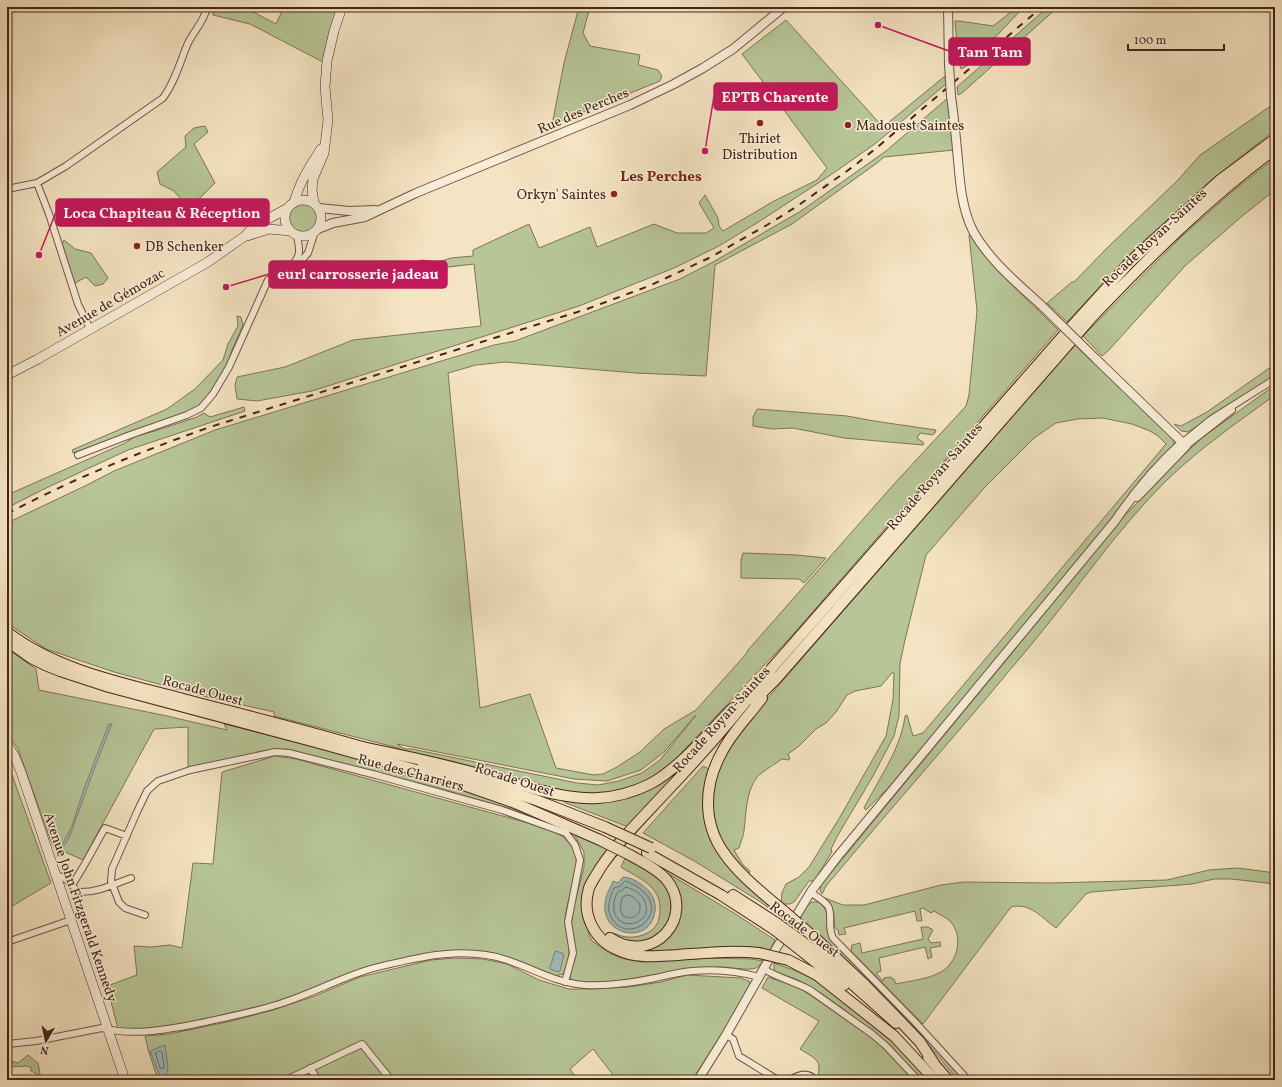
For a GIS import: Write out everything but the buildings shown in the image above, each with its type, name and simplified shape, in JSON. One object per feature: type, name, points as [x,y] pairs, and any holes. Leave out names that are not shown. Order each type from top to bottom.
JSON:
[{"type":"main road","points":[[325,143],[308,169],[291,206],[285,214],[287,226],[293,234],[302,237],[308,236],[316,231],[322,218],[316,206],[312,190],[313,179],[324,152],[328,120],[325,87],[327,61],[334,31],[342,7]]},
{"type":"main road","name":"Rocade Royan-Saintes","points":[[935,1080],[894,1036],[817,975],[788,960],[759,953],[737,952],[650,956],[634,955],[610,946],[599,937],[590,923],[586,909],[592,882],[612,851],[675,782],[753,693],[772,668],[1062,337],[1130,262],[1220,180],[1275,139]]},
{"type":"main road","name":"Rocade Royan-Saintes","points":[[603,834],[648,866],[660,874],[670,885],[673,891],[675,914],[670,927],[661,938],[649,945],[643,947],[627,946],[617,942],[602,931],[596,922],[592,906],[594,892],[604,872],[632,839],[707,755],[741,715],[776,679],[1093,316],[1129,278],[1192,219],[1225,189],[1275,149]]},
{"type":"main road","points":[[291,206],[304,200],[316,206]]},
{"type":"main road","name":"Avenue de Gémozac","points":[[7,375],[208,262],[245,236],[254,227],[291,206]]},
{"type":"main road","name":"Avenue de Gémozac","points":[[245,236],[269,229],[293,234]]},
{"type":"main road","name":"Rocade Ouest","points":[[7,632],[35,651],[53,660],[80,670],[362,746],[499,788],[536,800],[603,834]]},
{"type":"main road","name":"Rocade Ouest","points":[[7,641],[31,658],[50,667],[109,687],[435,775],[649,851],[813,949],[855,995],[899,1035],[941,1080]]},
{"type":"main road","points":[[362,746],[558,794],[579,798],[616,796],[652,783],[670,770],[687,755],[772,668]]},
{"type":"main road","points":[[776,679],[754,710],[731,737],[714,768],[708,796],[708,808],[712,831],[724,853],[752,884],[786,912],[813,949],[865,985],[920,1042],[933,1062],[948,1080]]},
{"type":"main road","name":"Avenue John Fitzgerald Kennedy","points":[[7,744],[11,757],[21,772],[125,1080]]},
{"type":"street","points":[[7,190],[21,185],[37,183],[66,166],[163,98],[170,88],[189,42],[206,13],[207,7]]},
{"type":"street","name":"Rue des Perches","points":[[316,231],[333,223],[365,216],[432,186],[630,105],[674,84],[733,49],[784,7]]},
{"type":"street","points":[[948,7],[949,65],[961,190],[968,218],[974,231],[983,246],[1002,268],[1184,444]]},
{"type":"street","points":[[37,183],[49,214],[78,304],[90,329]]},
{"type":"street","name":"Rue des Perches","points":[[316,206],[349,211],[378,210]]},
{"type":"street","points":[[78,455],[188,415],[201,408],[213,394],[230,367],[268,280],[300,262],[308,253],[316,231]]},
{"type":"street","points":[[289,269],[297,259],[300,250],[293,234]]},
{"type":"street","points":[[774,952],[810,892],[848,843],[1114,521],[1145,480],[1168,455],[1184,444],[1210,420],[1275,379]]},
{"type":"street","name":"Rue des Charriers","points":[[112,885],[112,869],[147,792],[158,781],[190,770],[275,752],[289,753],[502,810],[566,833],[575,845],[580,860],[568,922],[573,953],[565,982]]},
{"type":"street","points":[[72,886],[81,873],[105,828],[127,836]]},
{"type":"street","points":[[56,876],[67,879],[78,892],[87,892],[132,878]]},
{"type":"street","points":[[112,885],[119,902],[125,908],[145,915]]},
{"type":"street","points":[[810,892],[828,906],[830,912],[830,930],[833,938],[915,1022],[968,1080]]},
{"type":"street","points":[[7,942],[71,920]]},
{"type":"street","points":[[7,1044],[36,1041],[102,1028],[152,1032],[244,1014],[294,999],[364,971],[389,964],[442,954],[471,953],[497,957],[554,979],[586,985],[617,984],[698,970],[735,972],[760,977]]},
{"type":"street","points":[[698,1080],[760,977],[768,961]]},
{"type":"street","points":[[764,969],[778,977],[802,985],[872,1034],[886,1046],[918,1080]]},
{"type":"street","points":[[726,1034],[733,1039],[740,1056],[778,1080]]},
{"type":"street","points":[[286,1080],[362,1044],[391,1080]]},
{"type":"street","points":[[310,1068],[318,1080]]},
{"type":"street","points":[[790,1080],[796,1076],[804,1074],[811,1076],[815,1080]]},
{"type":"green space","points":[[219,7],[244,7],[276,24],[284,7],[338,7],[323,62],[250,24],[213,15],[213,12]]},
{"type":"green space","points":[[579,7],[590,7],[583,33],[590,46],[640,55],[638,65],[658,70],[662,76],[660,81],[552,125],[564,63]]},
{"type":"green space","points":[[1020,7],[1021,10],[970,64],[961,69],[959,63],[955,21],[993,26],[1015,9]]},
{"type":"green space","points":[[1048,7],[1058,7],[958,95],[957,87]]},
{"type":"green space","points":[[786,20],[883,127],[945,76],[946,84],[876,143],[835,172],[719,246],[674,268],[579,306],[312,391],[257,401],[237,399],[235,385],[237,377],[285,367],[353,340],[481,326],[474,264],[280,287],[281,281],[301,276],[409,264],[421,260],[439,262],[451,258],[473,256],[473,250],[529,224],[539,248],[590,227],[597,247],[654,224],[677,233],[706,233],[714,228],[699,203],[705,195],[718,218],[719,226],[723,231],[774,201],[817,180],[827,168],[742,54]]},
{"type":"green space","points":[[949,97],[954,150],[884,157],[792,224],[715,265],[706,376],[636,373],[505,362],[476,365],[448,373],[480,708],[530,694],[556,768],[594,775],[603,774],[617,767],[640,752],[664,729],[696,710],[895,483],[966,406],[969,395],[977,311],[969,235],[972,236],[981,251],[1002,275],[1058,330],[789,639],[668,767],[636,787],[595,795],[564,792],[452,761],[406,751],[274,716],[274,712],[203,696],[114,672],[46,649],[7,623],[7,523],[114,471],[215,430],[494,345],[515,341],[680,279],[713,262],[801,211],[886,151]],"holes":[[[696,715],[660,760],[642,773],[619,781],[598,785],[577,783],[412,749],[405,749],[397,744],[574,779],[607,781],[641,770],[664,752]]]},
{"type":"green space","points":[[1275,103],[1275,130],[1214,178],[1137,247],[1067,322],[1047,303],[1072,282],[1074,282],[1178,180],[1200,155]]},
{"type":"green space","points":[[205,126],[208,132],[194,144],[215,183],[200,198],[185,204],[174,191],[160,184],[157,172],[186,147],[185,136],[194,128]]},
{"type":"green space","points":[[1275,158],[1275,190],[1241,217],[1185,266],[1102,356],[1083,336],[1182,236],[1233,191]]},
{"type":"green space","points":[[304,203],[314,208],[319,218],[314,228],[304,233],[294,228],[289,218],[294,208]]},
{"type":"green space","points":[[64,240],[75,249],[91,253],[108,278],[103,284],[95,286],[86,277],[75,283],[60,248]]},
{"type":"green space","points":[[237,316],[241,317],[243,325],[225,370],[213,391],[203,403],[187,414],[73,453],[72,450],[167,409],[195,389],[223,360],[228,344],[238,326]]},
{"type":"green space","points":[[1075,345],[1170,436],[1174,441],[1174,446],[1140,480],[1127,501],[1102,533],[888,788],[866,810],[864,808],[889,763],[899,740],[905,716],[907,715],[913,736],[923,733],[1166,444],[1150,431],[1132,424],[1103,418],[1077,419],[1056,423],[1034,438],[985,487],[926,555],[900,663],[899,716],[894,736],[873,776],[838,835],[831,849],[832,852],[814,881],[809,881],[794,902],[790,904],[781,904],[782,893],[786,884],[799,877],[809,867],[840,817],[886,736],[893,700],[894,673],[892,673],[881,686],[855,691],[847,695],[836,712],[826,723],[816,729],[798,747],[788,754],[790,759],[782,759],[757,777],[753,783],[749,796],[743,837],[739,848],[734,850],[743,865],[750,871],[748,875],[732,860],[717,833],[711,798],[718,765],[739,732]]},
{"type":"green space","points":[[1275,364],[1275,375],[1188,432],[1181,431],[1174,424],[1181,426],[1207,412]]},
{"type":"green space","points":[[1275,385],[1275,395],[1193,457],[1149,498],[1115,538],[1035,640],[826,886],[822,894],[820,891],[821,885],[1115,526],[1175,463],[1203,437]]},
{"type":"green space","points":[[244,407],[245,411],[128,450],[7,508],[7,495],[125,443],[136,436],[197,417],[204,413],[210,417]]},
{"type":"green space","points":[[757,409],[847,416],[936,430],[932,435],[920,433],[917,438],[924,443],[923,445],[844,438],[793,428],[772,429],[753,426],[753,417]]},
{"type":"green space","points":[[743,553],[797,555],[826,558],[804,583],[799,579],[741,578],[741,560]]},
{"type":"green space","points":[[7,648],[36,669],[39,690],[167,716],[227,730],[224,724],[362,757],[400,771],[514,806],[567,829],[508,808],[435,787],[286,749],[188,769],[188,727],[154,729],[83,860],[54,847],[18,749],[7,733]]},
{"type":"green space","points":[[275,756],[296,759],[539,826],[560,835],[568,841],[574,849],[577,859],[576,872],[565,920],[569,955],[563,974],[555,976],[470,951],[392,961],[283,1000],[240,1013],[150,1030],[118,1029],[107,986],[137,975],[134,946],[151,947],[170,945],[182,948],[193,863],[213,864],[222,772]]},
{"type":"green space","points":[[703,766],[709,769],[705,788],[710,833],[787,919],[785,920],[759,901],[696,862],[643,833]]},
{"type":"green space","points":[[11,772],[51,883],[7,909],[7,774]]},
{"type":"green space","points":[[672,773],[677,774],[631,828],[559,799],[600,801]]},
{"type":"green space","points":[[575,833],[600,844],[609,850],[583,898],[583,918],[592,941],[611,954],[625,959],[642,962],[710,958],[752,959],[763,961],[758,967],[753,969],[720,967],[689,969],[598,983],[573,981],[570,975],[575,959],[571,926],[574,906],[584,867],[584,852],[575,836]]},
{"type":"green space","points":[[625,858],[657,877],[665,886],[671,903],[671,912],[664,928],[659,934],[643,942],[634,943],[623,941],[611,935],[613,933],[623,937],[631,937],[644,935],[658,923],[660,913],[659,899],[654,890],[646,882],[621,867]]},
{"type":"green space","points":[[1238,868],[1275,873],[1275,884],[1232,879],[1214,879],[1192,884],[1091,892],[1086,894],[1056,928],[1030,909],[1018,906],[1011,907],[923,1024],[851,951],[852,945],[860,943],[862,953],[923,939],[921,927],[928,927],[933,930],[928,939],[931,943],[940,942],[941,946],[930,948],[932,957],[928,959],[925,947],[879,958],[881,971],[876,973],[883,981],[884,978],[891,977],[894,979],[896,984],[925,978],[941,972],[952,962],[958,941],[957,934],[950,921],[934,911],[931,913],[923,908],[920,909],[922,921],[917,921],[915,911],[844,928],[846,934],[839,935],[838,930],[834,927],[834,915],[832,908],[825,898],[843,905],[864,905],[941,885],[964,882],[1051,883],[1167,880],[1209,870]]},
{"type":"green space","points":[[669,874],[734,913],[775,940],[769,952],[653,954],[638,951],[674,926],[672,880],[668,876]]},
{"type":"green space","points":[[812,902],[818,902],[823,906],[827,915],[832,941],[894,1002],[963,1080],[958,1080],[930,1047],[884,999],[799,920],[805,908]]},
{"type":"green space","points":[[455,958],[483,959],[507,964],[539,980],[569,989],[629,987],[661,982],[687,975],[741,978],[749,981],[750,986],[730,1022],[692,1080],[617,1080],[593,1049],[570,1069],[578,1080],[158,1080],[145,1036],[169,1034],[232,1021],[273,1010],[315,996],[360,977],[431,960]]},
{"type":"green space","points":[[774,963],[813,979],[828,990],[862,1016],[913,1060],[930,1080],[922,1080],[879,1036],[821,993],[798,980],[774,971]]},
{"type":"green space","points":[[768,977],[798,987],[876,1040],[914,1080],[820,1080],[817,1061],[812,1056],[800,1049],[819,1021],[762,988]]},
{"type":"green space","points":[[28,1055],[38,1063],[41,1080],[38,1080],[37,1074],[31,1071],[31,1067],[7,1067],[7,1060],[18,1063]]},
{"type":"water","points":[[109,724],[112,724],[69,838],[57,857],[57,852],[72,826],[85,786]]},
{"type":"water","points":[[623,877],[634,880],[644,886],[651,893],[655,903],[655,911],[651,922],[644,930],[635,933],[625,932],[616,928],[609,921],[605,911],[607,896],[613,881],[618,883]]},
{"type":"water","points":[[556,951],[564,954],[560,971],[558,972],[550,969]]},
{"type":"water","points":[[165,1045],[168,1067],[166,1076],[161,1077],[150,1051]]},
{"type":"railway","points":[[7,514],[56,489],[132,456],[184,436],[587,309],[649,286],[709,258],[796,207],[854,166],[1042,7]]},
{"type":"place","name":"Tam Tam","points":[[878,25]]},
{"type":"place","name":"Thiriet Distribution","points":[[760,123]]},
{"type":"place","name":"Madouest Saintes","points":[[848,125]]},
{"type":"place","name":"EPTB Charente","points":[[705,151]]},
{"type":"place","name":"Orkyn' Saintes","points":[[614,194]]},
{"type":"place","name":"DB Schenker","points":[[137,246]]},
{"type":"place","name":"Loca Chapiteau & Réception","points":[[39,255]]},
{"type":"place","name":"eurl carrosserie jadeau","points":[[226,287]]},
{"type":"district","name":"Les Perches","points":[[661,176]]}]
